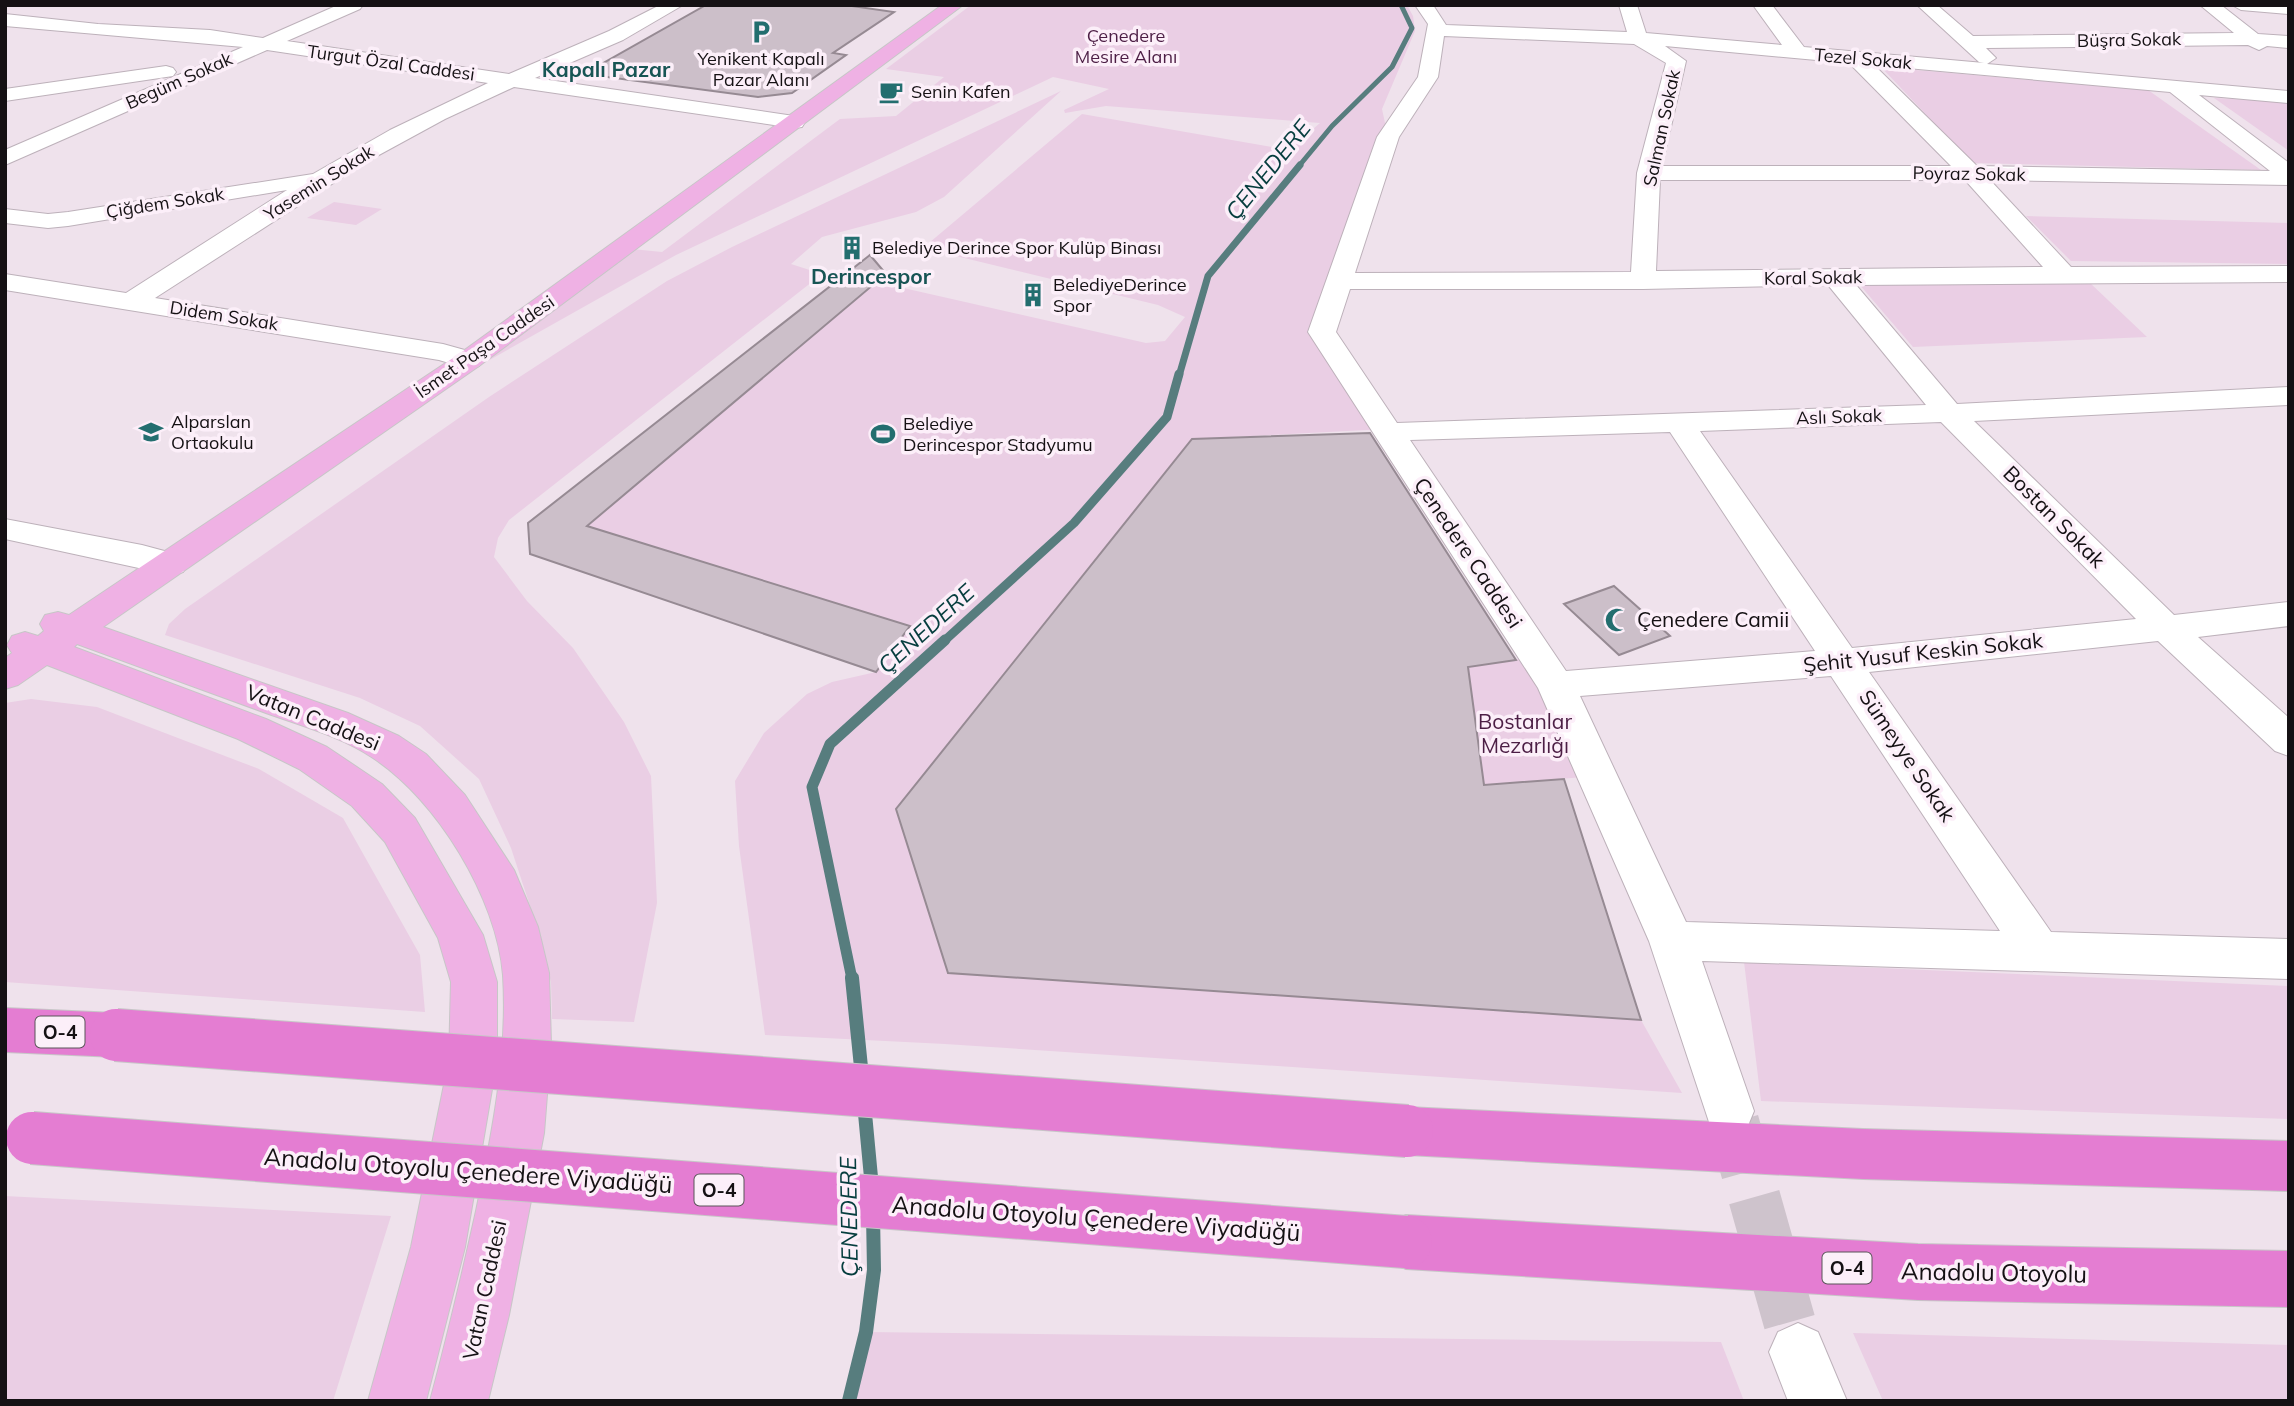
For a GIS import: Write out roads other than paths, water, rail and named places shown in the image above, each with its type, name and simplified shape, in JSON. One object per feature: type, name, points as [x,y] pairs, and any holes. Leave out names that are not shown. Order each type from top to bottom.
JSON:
[{"type":"highway","name":"O-4","points":[[5,1030],[116,1034],[1407,1131],[1863,1154],[2289,1166]]},
{"type":"highway","name":"Anadolu Otoyolu Çenedere Viyadüğü","points":[[19,1137],[1406,1242]]},
{"type":"highway","name":"Anadolu Otoyolu","points":[[1406,1242],[1918,1272],[2289,1279]]},
{"type":"main road","name":"İsmet Paşa Caddesi","points":[[33,646],[456,356],[784,120],[938,5]]},
{"type":"main road","name":"İsmet Paşa Caddesi","points":[[784,120],[954,5]]},
{"type":"main road","points":[[5,689],[125,663],[137,612],[156,560]]},
{"type":"main road","name":"Vatan Caddesi","points":[[33,646],[125,663],[334,723],[385,746],[412,765],[450,806],[492,870],[516,928],[526,973],[527,1044],[518,1133],[481,1315],[460,1401]]},
{"type":"main road","name":"Vatan Caddesi","points":[[125,663],[313,758],[368,795],[400,830],[460,935],[474,982],[473,1059],[438,1247],[397,1401]]},
{"type":"street","name":"Begüm Sokak","points":[[5,158],[354,5]]},
{"type":"street","points":[[622,5],[635,28]]},
{"type":"street","name":"Yasemin Sokak","points":[[132,301],[324,177],[439,113],[635,28],[674,5]]},
{"type":"street","points":[[1628,5],[1638,38]]},
{"type":"street","points":[[1762,5],[1798,53]]},
{"type":"street","points":[[1926,5],[2000,72]]},
{"type":"street","points":[[2209,5],[2280,59]]},
{"type":"street","points":[[2241,5],[2289,9]]},
{"type":"street","points":[[5,32],[66,10]]},
{"type":"street","name":"Tezel Sokak","points":[[1430,18],[2289,97]]},
{"type":"street","name":"Çenedere Caddesi","points":[[1430,18],[1428,77],[1388,137],[1322,332],[1556,685],[1672,941],[1730,1111]]},
{"type":"street","name":"Turgut Özal Caddesi","points":[[5,20],[98,30],[193,34],[784,120]]},
{"type":"street","name":"Salman Sokak","points":[[1638,38],[1676,61],[1650,173],[1643,281]]},
{"type":"street","name":"Büşra Sokak","points":[[1968,41],[2289,41]]},
{"type":"street","points":[[1856,59],[1971,173],[2063,274]]},
{"type":"street","points":[[5,95],[213,66]]},
{"type":"street","points":[[2177,88],[2289,176]]},
{"type":"street","name":"Poyraz Sokak","points":[[1650,173],[2289,176]]},
{"type":"street","name":"Çiğdem Sokak","points":[[5,216],[48,221],[68,219],[324,177]]},
{"type":"street","name":"Koral Sokak","points":[[1338,281],[1643,281],[2063,274],[2289,274]]},
{"type":"street","name":"Bostan Sokak","points":[[1835,277],[1949,413],[2164,626],[2289,741]]},
{"type":"street","name":"Didem Sokak","points":[[6,282],[456,356]]},
{"type":"street","name":"Aslı Sokak","points":[[1388,432],[1949,413],[2289,396]]},
{"type":"street","name":"Sümeyye Sokak","points":[[1679,422],[2039,952]]},
{"type":"street","points":[[5,529],[156,560]]},
{"type":"street","name":"Şehit Yusuf Keskin Sokak","points":[[1556,685],[1935,654],[2164,626],[2289,614]]},
{"type":"street","points":[[1672,941],[2289,959]]},
{"type":"waterway","name":"ÇENEDERE","points":[[1299,166],[1332,126],[1392,67],[1412,28],[1401,5]]},
{"type":"waterway","name":"ÇENEDERE","points":[[1179,376],[1208,276],[1300,165]]},
{"type":"waterway","name":"ÇENEDERE","points":[[943,642],[1074,523],[1167,417],[1179,374]]},
{"type":"waterway","name":"ÇENEDERE","points":[[852,979],[812,787],[830,744],[945,640]]},
{"type":"waterway","name":"ÇENEDERE","points":[[852,978],[862,1077]]},
{"type":"waterway","name":"ÇENEDERE","points":[[864,1103],[872,1188]]},
{"type":"waterway","name":"ÇENEDERE","points":[[849,1401],[866,1332],[874,1270],[873,1215]]},
{"type":"tunnel","points":[[1733,1122],[1798,1352]]},
{"type":"place","name":"Yenikent Kapalı Pazar Alanı","points":[[761,32]]},
{"type":"place","name":"Senin Kafen","points":[[891,92]]},
{"type":"place","name":"Belediye Derince Spor Kulüp Binası","points":[[852,248]]},
{"type":"place","name":"BelediyeDerince Spor","points":[[1033,295]]},
{"type":"place","name":"Alparslan Ortaokulu","points":[[151,432]]},
{"type":"place","name":"Belediye Derincespor Stadyumu","points":[[883,434]]},
{"type":"place","name":"Çenedere Camii","points":[[1617,620]]},
{"type":"district","name":"Kapalı Pazar","points":[[606,70]]},
{"type":"district","name":"Derincespor","points":[[871,277]]},
{"type":"park label","name":"Çenedere Mesire Alanı","points":[[1126,46]]},
{"type":"park label","name":"Bostanlar Mezarlığı","points":[[1525,734]]}]
